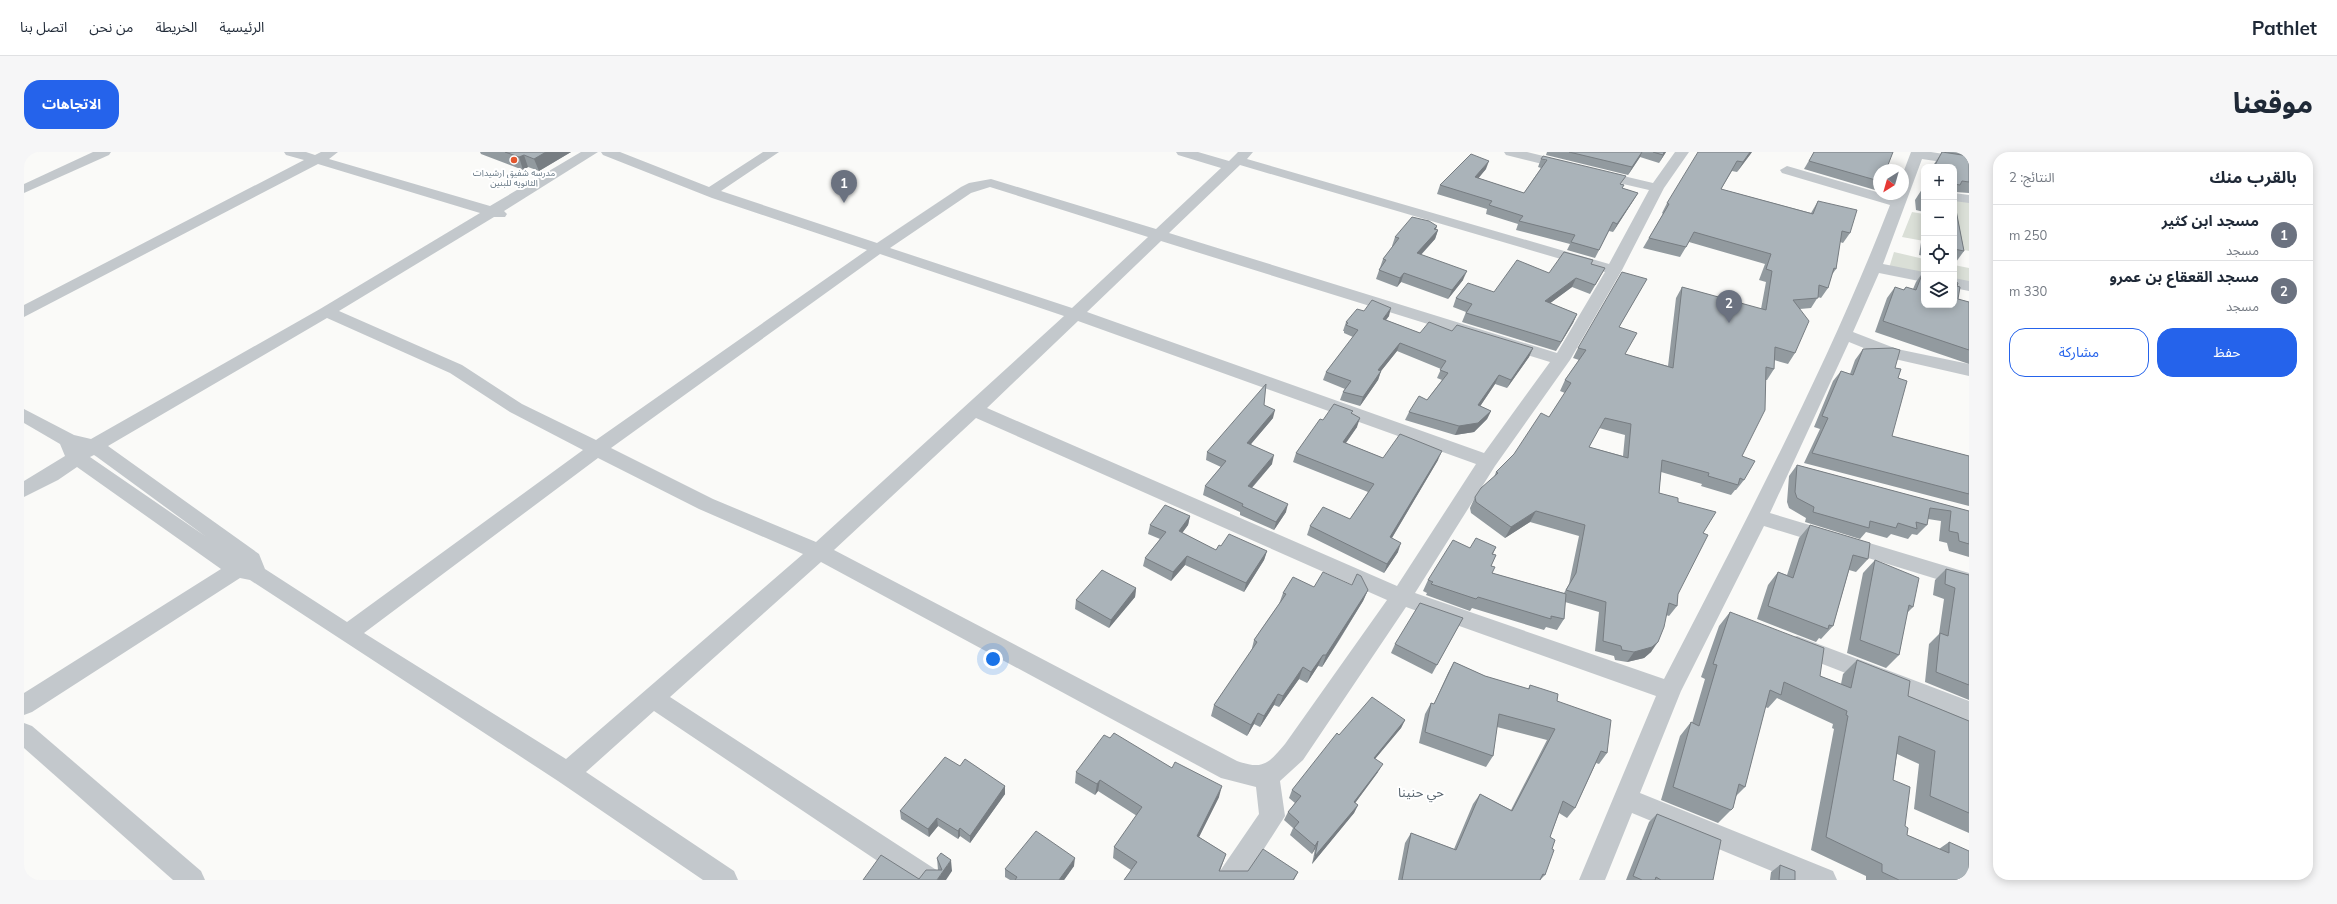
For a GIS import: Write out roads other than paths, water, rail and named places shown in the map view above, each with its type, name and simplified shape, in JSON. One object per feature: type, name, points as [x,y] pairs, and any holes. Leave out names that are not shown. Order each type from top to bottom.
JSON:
[{"type":"street","points":[[24,189],[104,152]]},
{"type":"street","points":[[291,152],[498,214]]},
{"type":"street","points":[[24,312],[331,152]]},
{"type":"street","points":[[498,214],[591,152]]},
{"type":"street","points":[[24,490],[51,475],[85,451],[330,315],[498,214],[608,152],[710,192],[1075,314],[1488,461]]},
{"type":"street","points":[[710,192],[772,152]]},
{"type":"street","points":[[1183,152],[1238,160],[1614,270]]},
{"type":"street","points":[[1511,152],[1526,154],[1657,188]]},
{"type":"street","points":[[330,315],[456,369],[516,408],[706,504],[819,552],[1230,770],[1251,777],[1267,776],[1281,767],[1294,752],[1401,597],[1488,461],[1561,360],[1614,270],[1657,188],[1682,152]]},
{"type":"street","points":[[1909,181],[1918,153],[1969,162]]},
{"type":"street","points":[[567,773],[819,552],[974,410],[1157,235],[1238,160]]},
{"type":"street","points":[[1787,170],[1873,187]]},
{"type":"street","points":[[348,633],[597,449],[878,249],[962,192],[982,184],[991,183],[1561,360]]},
{"type":"street","points":[[1957,197],[1969,199]]},
{"type":"street","points":[[1592,880],[1670,691],[1758,517],[1789,468],[1844,334],[1902,200]]},
{"type":"street","points":[[1874,267],[1921,276]]},
{"type":"street","points":[[1957,284],[1969,286]]},
{"type":"street","points":[[1844,334],[1892,354],[1969,370]]},
{"type":"street","points":[[974,410],[1401,597],[1670,691]]},
{"type":"street","points":[[24,415],[85,451],[247,572],[348,633],[567,773],[725,880]]},
{"type":"street","points":[[1758,517],[1969,581]]},
{"type":"street","points":[[24,705],[247,572]]},
{"type":"street","points":[[1710,612],[1732,620]]},
{"type":"street","points":[[1777,637],[1969,711]]},
{"type":"street","points":[[652,698],[929,880]]},
{"type":"street","points":[[24,733],[192,880]]},
{"type":"street","points":[[1229,880],[1272,816],[1267,776]]},
{"type":"street","points":[[1626,799],[1824,880]]},
{"type":"place","name":"مدرسه شفيق ارشيدات الثانويه للبنين","points":[[514,160]]},
{"type":"place","name":"مسجد ابن كثير","points":[[844,203]]},
{"type":"place","name":"مسجد القعقاع بن عمرو","points":[[1729,323]]},
{"type":"district","name":"حي حنينا","points":[[1421,792]]}]
